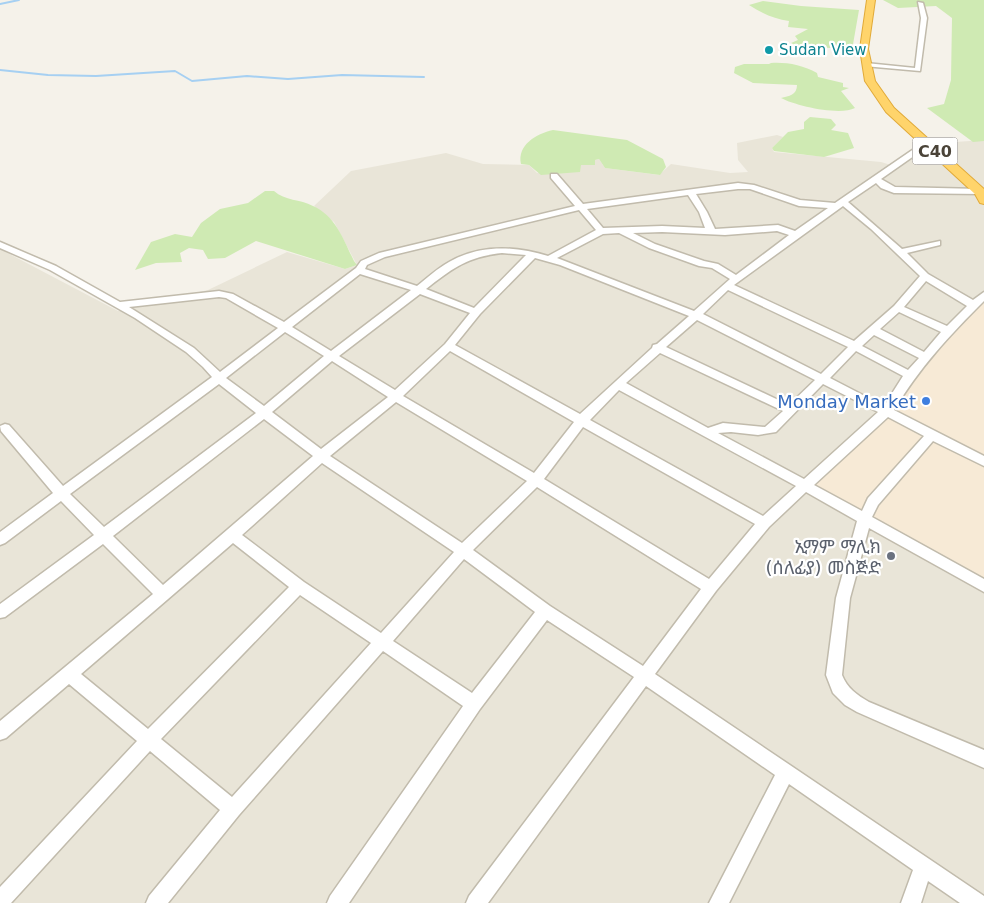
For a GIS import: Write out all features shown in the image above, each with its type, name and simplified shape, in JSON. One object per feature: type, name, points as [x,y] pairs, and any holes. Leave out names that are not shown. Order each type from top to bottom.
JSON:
[{"type":"highway","name":"C40","points":[[871,0],[864,50],[870,81],[890,110],[927,144],[966,173]]},
{"type":"highway","name":"C40","points":[[886,102],[900,109],[914,121],[983,192]]},
{"type":"street","points":[[866,65],[918,70],[924,18],[920,3]]},
{"type":"street","points":[[156,903],[233,809],[382,641],[463,551],[536,480],[580,422],[618,384],[732,282],[796,234],[927,144]]},
{"type":"street","points":[[554,176],[601,231]]},
{"type":"street","points":[[876,179],[884,186],[894,190],[983,192]]},
{"type":"street","points":[[0,539],[219,378],[359,270],[364,263],[382,255],[493,227],[525,222],[581,207],[629,199],[748,186],[799,203],[840,204],[874,227],[925,276],[973,305]]},
{"type":"street","points":[[691,193],[703,212],[711,231]]},
{"type":"street","points":[[549,259],[601,231],[662,228],[711,231],[778,228],[796,234]]},
{"type":"street","points":[[621,230],[652,246],[702,264],[715,266],[732,282],[910,375]]},
{"type":"street","points":[[900,252],[937,242]]},
{"type":"street","points":[[0,244],[53,268],[139,316],[190,350],[207,364],[219,378],[321,456],[463,551],[545,611],[786,771],[977,903]]},
{"type":"street","points":[[0,612],[265,412],[330,357],[452,264],[466,257],[507,250],[520,250],[549,259],[696,315],[984,460]]},
{"type":"street","points":[[0,732],[68,672],[233,535],[321,456],[396,397],[449,346],[476,312],[533,254]]},
{"type":"street","points":[[359,270],[417,289],[476,312]]},
{"type":"street","points":[[709,433],[712,430],[737,428],[769,431],[855,346],[898,308],[925,276]]},
{"type":"street","points":[[118,305],[219,294],[230,296],[711,587]]},
{"type":"street","points":[[476,903],[711,587],[764,523],[887,411],[910,375],[948,331],[984,295]]},
{"type":"street","points":[[898,308],[948,331]]},
{"type":"street","points":[[873,330],[926,357]]},
{"type":"street","points":[[449,346],[580,422],[764,523]]},
{"type":"street","points":[[657,348],[790,410]]},
{"type":"street","points":[[618,384],[806,486],[984,586]]},
{"type":"street","points":[[5,428],[61,493],[162,594]]},
{"type":"street","points":[[932,434],[872,502],[864,519],[843,598],[834,675],[839,688],[851,700],[863,707],[984,759]]},
{"type":"street","points":[[233,535],[299,586],[474,704]]},
{"type":"street","points":[[0,901],[150,739],[299,586]]},
{"type":"street","points":[[337,903],[474,704],[545,611]]},
{"type":"street","points":[[68,672],[233,809]]},
{"type":"street","points":[[719,903],[786,771]]},
{"type":"street","points":[[911,903],[923,867]]},
{"type":"shaded area","points":[[777,135],[783,137],[772,148],[774,152],[881,162],[894,166],[927,144],[984,140],[984,903],[0,903],[0,249],[118,311],[208,290],[287,252],[345,269],[357,265],[334,222],[314,206],[351,171],[446,153],[483,164],[529,165],[537,173],[580,165],[595,165],[595,160],[599,159],[605,168],[659,175],[671,164],[730,173],[748,172],[738,160],[737,143]]},
{"type":"shaded area","points":[[984,295],[984,585],[803,485],[884,410]]},
{"type":"green space","points":[[883,0],[984,0],[984,141],[973,142],[927,108],[944,104],[951,80],[952,18],[936,6],[898,8]]},
{"type":"green space","points":[[763,1],[859,10],[852,50],[819,47],[812,53],[791,43],[798,40],[795,36],[808,29],[788,27],[789,21],[758,11],[749,5]]},
{"type":"green space","points":[[771,63],[800,66],[817,73],[818,77],[843,83],[843,87],[849,88],[841,91],[855,108],[839,111],[797,104],[781,98],[794,93],[797,85],[753,83],[734,73],[735,67],[744,64]]},
{"type":"green space","points":[[810,117],[831,119],[836,125],[831,130],[848,133],[854,148],[824,157],[774,151],[772,148],[788,132],[804,129],[804,122]]},
{"type":"green space","points":[[553,130],[627,140],[663,159],[666,167],[660,175],[605,168],[599,159],[595,160],[595,165],[581,165],[580,172],[541,175],[529,165],[521,164],[522,151],[529,141],[540,134]]},
{"type":"green space","points":[[265,191],[274,191],[283,197],[321,210],[328,216],[343,237],[357,265],[345,269],[256,241],[225,258],[208,259],[203,250],[189,248],[180,253],[182,262],[156,263],[135,270],[151,242],[175,234],[192,237],[201,223],[220,209],[248,203]]},
{"type":"waterway","points":[[0,4],[19,0]]},
{"type":"waterway","points":[[0,70],[48,75],[96,76],[175,71],[192,81],[247,76],[288,79],[342,75],[424,77]]},
{"type":"place","name":"Sudan View","points":[[769,50]]},
{"type":"place","name":"Monday Market","points":[[926,401]]},
{"type":"place","name":"ኢማም ማሊክ (ሰለፊያ) መስጅድ","points":[[891,556]]}]
